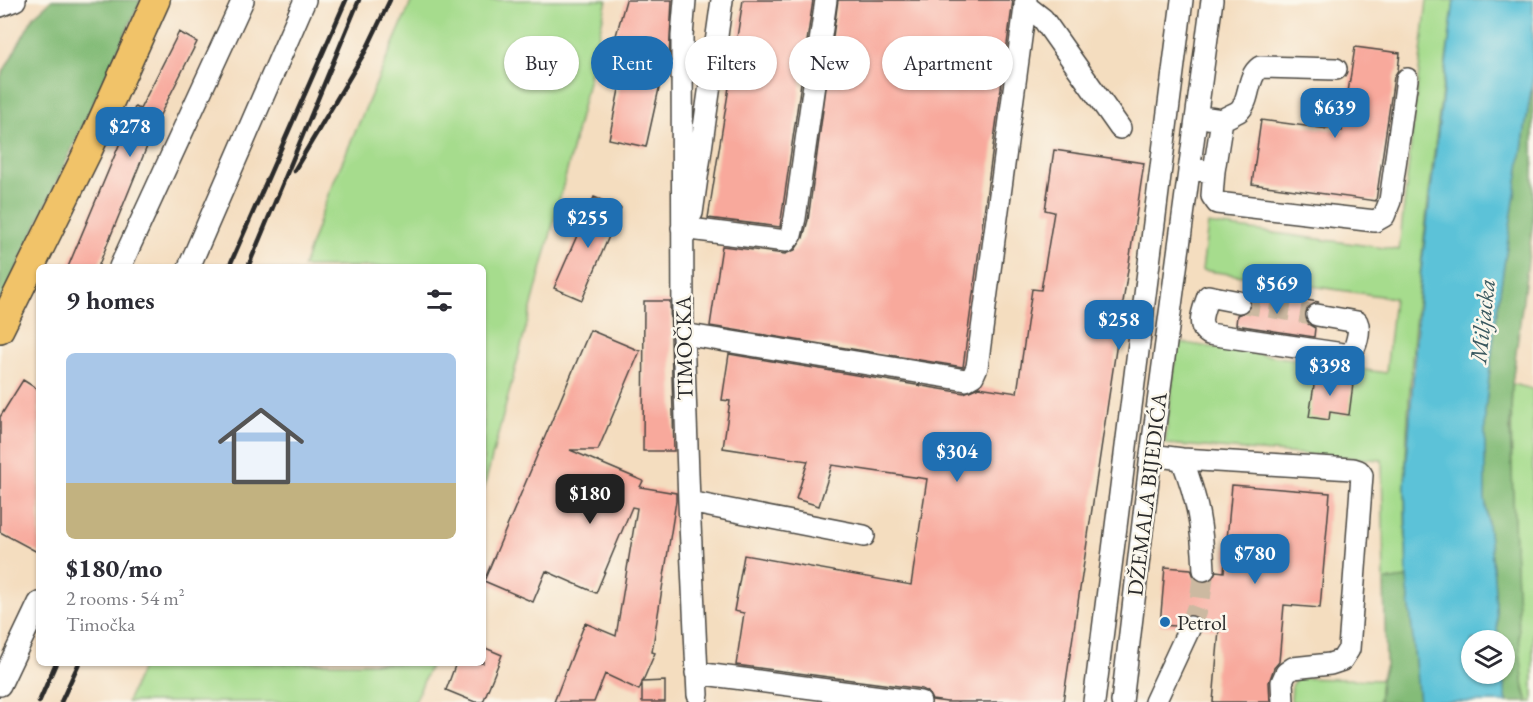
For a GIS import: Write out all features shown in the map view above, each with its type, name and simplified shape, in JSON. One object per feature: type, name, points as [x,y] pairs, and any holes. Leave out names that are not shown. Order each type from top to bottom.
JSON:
[{"type":"main road","points":[[0,329],[89,148],[156,0]]},
{"type":"street","points":[[0,6],[15,0]]},
{"type":"street","points":[[121,264],[243,0]]},
{"type":"street","points":[[190,264],[305,0]]},
{"type":"street","name":"TIMOČKA","points":[[685,0],[682,36],[686,228],[683,334],[688,501],[698,695]]},
{"type":"street","points":[[722,0],[686,228],[786,241],[791,236],[795,218],[825,0]]},
{"type":"street","name":"DŽEMALA BIJEDIĆA","points":[[1094,702],[1182,0]]},
{"type":"street","name":"DŽEMALA BIJEDIĆA","points":[[1122,702],[1150,455],[1212,0]]},
{"type":"street","points":[[1026,3],[1043,19],[1120,128]]},
{"type":"street","points":[[683,334],[966,380],[973,376],[977,366],[1026,3]]},
{"type":"street","points":[[1196,116],[1222,120],[1239,110],[1244,104],[1255,71],[1260,68],[1336,69]]},
{"type":"street","points":[[1222,120],[1212,196],[1217,203],[1376,221],[1384,216],[1390,201],[1407,79]]},
{"type":"street","points":[[1189,170],[1214,171]]},
{"type":"street","points":[[1173,288],[1192,290],[1208,296],[1239,302]]},
{"type":"street","points":[[1208,296],[1200,324],[1209,334],[1350,355],[1360,328],[1357,322],[1317,315]]},
{"type":"street","points":[[1150,455],[1353,470],[1359,471],[1362,475],[1348,649],[1342,660],[1330,664],[1293,668],[1286,673],[1282,682],[1283,702]]},
{"type":"street","points":[[1182,459],[1194,490],[1202,528],[1204,570]]},
{"type":"street","points":[[688,501],[864,536]]},
{"type":"street","points":[[0,685],[36,609]]},
{"type":"street","points":[[1155,702],[1190,627]]},
{"type":"street","points":[[696,673],[920,702]]},
{"type":"green space","points":[[52,0],[141,0],[0,304],[0,78],[34,16]]},
{"type":"green space","points":[[412,0],[607,0],[599,36],[591,36],[591,69],[568,167],[486,481],[486,264],[304,264],[328,195]]},
{"type":"green space","points":[[1427,0],[1454,0],[1438,120],[1412,362],[1405,483],[1407,578],[1384,581],[1382,460],[1165,444],[1177,342],[1386,373],[1394,298],[1202,270],[1208,224],[1399,250]]},
{"type":"green space","points":[[1533,78],[1533,222],[1512,384],[1510,427],[1519,636],[1524,690],[1528,702],[1507,702],[1504,684],[1515,684],[1515,630],[1497,630],[1485,498],[1485,412],[1496,317]]},
{"type":"green space","points":[[1512,384],[1533,389],[1533,702],[1528,702],[1524,689],[1519,648],[1512,462]]},
{"type":"green space","points":[[1407,578],[1419,702],[1379,702],[1381,680],[1386,665],[1384,581]]},
{"type":"green space","points":[[143,666],[430,666],[415,702],[127,702]]},
{"type":"green space","points":[[1298,678],[1381,680],[1379,702],[1291,702],[1292,684]]},
{"type":"water","name":"Miljacka","points":[[1454,0],[1533,0],[1533,78],[1496,317],[1485,412],[1485,498],[1497,630],[1461,630],[1461,684],[1504,684],[1507,702],[1419,702],[1407,578],[1405,484],[1421,271]]},
{"type":"building","points":[[626,0],[672,0],[670,36],[616,36]]},
{"type":"building","points":[[743,0],[813,0],[808,36],[789,36],[789,90],[800,90],[780,227],[708,218],[729,90],[777,90],[777,36],[737,36]]},
{"type":"building","points":[[838,0],[1013,0],[1008,36],[882,36],[882,90],[1001,90],[963,367],[710,326],[722,246],[785,254],[795,250],[803,238],[808,220],[826,90],[870,90],[870,36],[833,36]]},
{"type":"building","points":[[179,32],[197,42],[159,117],[99,264],[69,264],[135,107],[140,109]]},
{"type":"building","points":[[1355,47],[1400,53],[1398,70],[1394,77],[1376,201],[1252,184],[1261,120],[1342,131]]},
{"type":"building","points":[[619,90],[659,90],[646,147],[609,139]]},
{"type":"building","points":[[1054,150],[1144,163],[1063,702],[947,702],[932,700],[928,692],[922,689],[736,665],[744,613],[734,611],[744,555],[911,585],[927,479],[832,465],[819,506],[796,499],[808,461],[723,448],[730,401],[722,400],[729,354],[964,393],[979,387],[1017,393],[1032,289],[1041,290],[1054,212],[1045,210]]},
{"type":"building","points":[[594,197],[621,208],[582,300],[554,288]]},
{"type":"building","points":[[1245,291],[1319,302],[1308,306],[1304,313],[1308,324],[1315,328],[1314,337],[1236,325],[1237,315],[1248,311],[1251,305],[1251,297]]},
{"type":"building","points":[[644,301],[670,301],[674,451],[643,451]]},
{"type":"building","points":[[590,330],[640,351],[598,450],[570,450],[643,481],[640,487],[676,493],[652,652],[655,653],[639,690],[605,674],[594,702],[554,702],[585,623],[616,636],[637,508],[632,507],[596,593],[546,571],[533,602],[486,582],[486,576]]},
{"type":"building","points":[[1316,372],[1335,375],[1334,381],[1353,384],[1349,415],[1330,412],[1329,420],[1309,417]]},
{"type":"building","points":[[23,380],[36,388],[36,551],[0,532],[0,417]]},
{"type":"building","points":[[1232,485],[1330,493],[1320,608],[1284,605],[1279,662],[1269,682],[1270,702],[1213,702],[1219,630],[1202,628],[1200,619],[1189,614],[1182,617],[1176,626],[1160,625],[1165,567],[1191,569],[1194,577],[1204,583],[1211,580],[1216,571],[1224,572]]},
{"type":"building","points":[[486,648],[502,655],[483,702],[475,702],[446,690],[455,666],[486,666]]},
{"type":"building","points":[[665,681],[665,702],[642,702],[642,682]]},
{"type":"tunnel","points":[[1239,302],[1317,315]]},
{"type":"tunnel","points":[[1190,627],[1200,600],[1204,570]]},
{"type":"railway","points":[[230,264],[346,0]]},
{"type":"railway","points":[[249,264],[359,0]]},
{"type":"railway","points":[[294,171],[366,50],[390,0]]},
{"type":"railway","points":[[39,702],[55,666]]},
{"type":"railway","points":[[61,702],[78,666]]},
{"type":"place","name":"Petrol","points":[[1165,622]]}]
